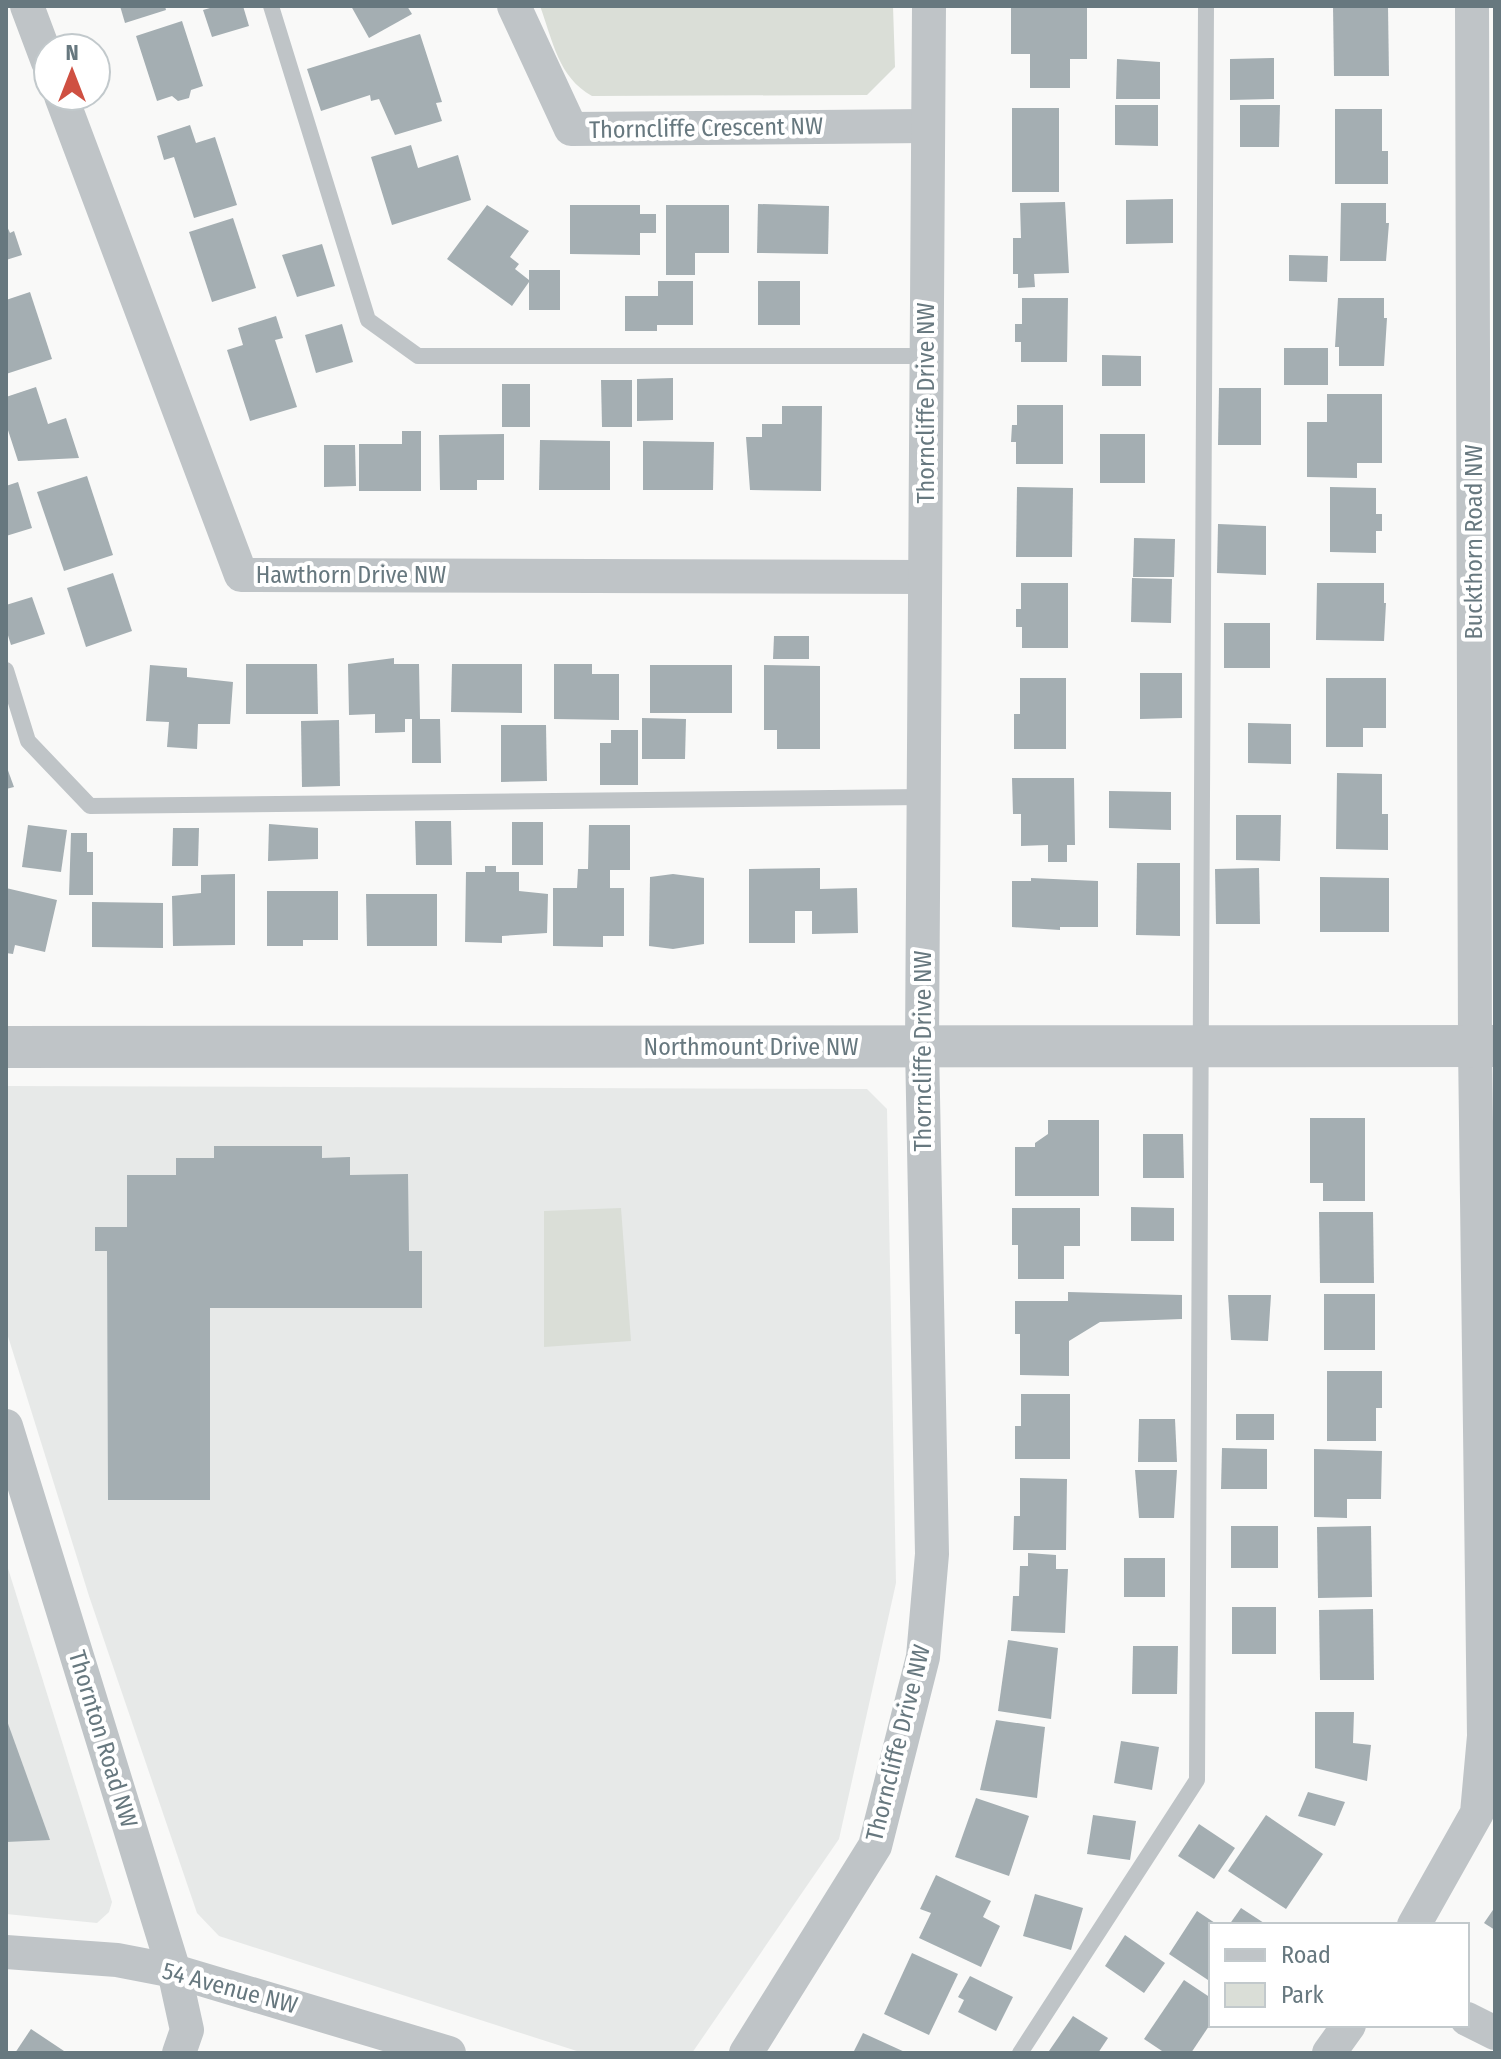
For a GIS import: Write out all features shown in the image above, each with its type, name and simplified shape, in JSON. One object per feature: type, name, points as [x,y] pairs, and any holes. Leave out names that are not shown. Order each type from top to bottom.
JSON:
[{"type":"street","points":[[27,6],[37,32]]},
{"type":"street","name":"Thorncliffe Crescent NW","points":[[514,6],[571,129],[928,126]]},
{"type":"street","name":"Thorncliffe Drive NW","points":[[746,2053],[875,1846],[923,1657],[932,1554],[922,1046],[929,6]]},
{"type":"street","name":"Buckthorn Road NW","points":[[1415,1923],[1477,1813],[1484,1736],[1485,1046],[1472,6]]},
{"type":"street","name":"Hawthorn Drive NW","points":[[67,112],[241,575],[925,577]]},
{"type":"street","name":"Northmount Drive NW","points":[[6,1047],[1485,1046]]},
{"type":"street","name":"Thornton Road NW","points":[[6,1426],[174,1971],[187,2030],[179,2053]]},
{"type":"street","name":"54 Avenue NW","points":[[6,1952],[117,1960],[174,1971],[446,2053]]},
{"type":"street","points":[[1469,2020],[1495,2033]]},
{"type":"street","points":[[1329,2053],[1348,2027]]},
{"type":"lane","points":[[271,6],[368,320],[418,356],[927,356]]},
{"type":"lane","points":[[1020,2053],[1197,1780],[1206,6]]},
{"type":"lane","points":[[6,670],[28,741],[90,806],[923,797]]},
{"type":"shaded area","points":[[6,1086],[867,1089],[887,1109],[896,1583],[839,1839],[692,2053],[583,2053],[219,1936],[197,1913],[89,1596],[6,1330]]},
{"type":"shaded area","points":[[6,1562],[112,1902],[109,1912],[97,1923],[6,1914]]},
{"type":"green space","points":[[540,6],[893,6],[895,67],[867,95],[592,96],[571,79],[564,68]]},
{"type":"green space","points":[[621,1208],[631,1341],[544,1347],[544,1211]]},
{"type":"building","points":[[120,6],[165,6],[166,10],[125,23]]},
{"type":"building","points":[[217,6],[243,6],[249,26],[212,37],[203,10]]},
{"type":"building","points":[[351,6],[407,6],[412,14],[369,38]]},
{"type":"building","points":[[1011,6],[1087,6],[1087,59],[1070,59],[1070,88],[1030,88],[1030,54],[1011,54]]},
{"type":"building","points":[[1333,6],[1388,6],[1389,76],[1334,76]]},
{"type":"building","points":[[182,21],[203,86],[191,90],[189,98],[178,101],[172,96],[157,101],[136,36]]},
{"type":"building","points":[[420,34],[442,102],[436,103],[442,121],[395,135],[379,99],[371,101],[370,95],[321,111],[307,69]]},
{"type":"building","points":[[1274,58],[1274,99],[1230,100],[1230,59]]},
{"type":"building","points":[[1117,59],[1160,62],[1160,99],[1116,99]]},
{"type":"building","points":[[1115,105],[1158,105],[1158,146],[1115,145]]},
{"type":"building","points":[[1240,105],[1280,105],[1279,147],[1240,147]]},
{"type":"building","points":[[1012,108],[1059,108],[1059,192],[1012,192]]},
{"type":"building","points":[[1335,109],[1382,109],[1382,151],[1388,151],[1388,184],[1335,184]]},
{"type":"building","points":[[190,125],[196,143],[215,137],[237,205],[194,218],[174,157],[164,160],[157,136]]},
{"type":"building","points":[[411,145],[418,168],[458,155],[471,200],[392,225],[371,157]]},
{"type":"building","points":[[1173,199],[1173,243],[1126,244],[1126,200]]},
{"type":"building","points":[[1065,202],[1069,273],[1034,274],[1035,287],[1018,288],[1018,274],[1013,274],[1013,238],[1021,238],[1020,203]]},
{"type":"building","points":[[1341,203],[1386,203],[1386,223],[1389,223],[1386,261],[1340,261]]},
{"type":"building","points":[[758,204],[829,206],[828,254],[757,253]]},
{"type":"building","points":[[487,205],[529,231],[510,257],[519,264],[515,269],[529,280],[529,270],[560,270],[560,310],[529,310],[529,282],[512,306],[447,259]]},
{"type":"building","points":[[570,205],[640,205],[640,214],[656,214],[656,233],[640,233],[640,255],[570,254]]},
{"type":"building","points":[[666,205],[729,205],[729,253],[695,253],[695,275],[666,275]]},
{"type":"building","points":[[233,218],[256,288],[212,302],[189,232]]},
{"type":"building","points":[[6,224],[10,233],[14,231],[22,255],[6,260]]},
{"type":"building","points":[[322,244],[335,286],[297,297],[282,255]]},
{"type":"building","points":[[1289,255],[1328,256],[1327,282],[1289,281]]},
{"type":"building","points":[[658,281],[693,281],[693,325],[657,325],[657,331],[625,331],[625,296],[658,296]]},
{"type":"building","points":[[758,281],[800,281],[800,325],[758,325]]},
{"type":"building","points":[[30,292],[52,359],[6,374],[6,300]]},
{"type":"building","points":[[1022,298],[1068,298],[1067,362],[1021,362],[1021,342],[1015,342],[1015,324],[1022,324]]},
{"type":"building","points":[[1338,298],[1384,298],[1384,318],[1387,318],[1384,366],[1339,366],[1339,347],[1335,347]]},
{"type":"building","points":[[276,316],[283,338],[275,340],[297,407],[250,421],[227,350],[243,345],[238,328]]},
{"type":"building","points":[[342,324],[353,362],[316,373],[305,335]]},
{"type":"building","points":[[1284,348],[1328,348],[1328,385],[1284,385]]},
{"type":"building","points":[[1102,355],[1141,356],[1141,386],[1102,386]]},
{"type":"building","points":[[673,378],[673,420],[637,421],[637,379]]},
{"type":"building","points":[[601,380],[632,380],[632,427],[602,427]]},
{"type":"building","points":[[502,384],[530,384],[530,427],[502,427]]},
{"type":"building","points":[[36,387],[48,424],[66,418],[79,458],[18,461],[6,424],[6,397]]},
{"type":"building","points":[[1219,388],[1261,388],[1261,445],[1218,445]]},
{"type":"building","points":[[1327,394],[1382,394],[1382,463],[1357,463],[1357,478],[1307,477],[1307,422],[1327,422]]},
{"type":"building","points":[[1017,405],[1063,405],[1063,464],[1016,464],[1016,442],[1011,442],[1012,425],[1017,425]]},
{"type":"building","points":[[782,406],[822,406],[821,491],[750,490],[746,437],[762,437],[762,424],[782,424]]},
{"type":"building","points":[[402,431],[421,431],[421,491],[359,491],[359,444],[402,444]]},
{"type":"building","points":[[504,434],[504,480],[477,480],[477,490],[440,490],[439,435]]},
{"type":"building","points":[[1100,434],[1145,434],[1145,483],[1100,483]]},
{"type":"building","points":[[540,440],[610,441],[610,490],[539,490]]},
{"type":"building","points":[[643,441],[714,442],[713,490],[643,490]]},
{"type":"building","points":[[324,445],[355,445],[356,486],[324,487]]},
{"type":"building","points":[[87,476],[113,555],[64,571],[37,492]]},
{"type":"building","points":[[18,482],[32,528],[6,536],[6,486]]},
{"type":"building","points":[[1017,487],[1073,488],[1072,557],[1016,557]]},
{"type":"building","points":[[1330,487],[1376,488],[1376,514],[1382,514],[1382,531],[1376,531],[1376,553],[1330,552]]},
{"type":"building","points":[[1218,524],[1266,526],[1266,575],[1217,573]]},
{"type":"building","points":[[1134,538],[1175,539],[1174,577],[1133,577]]},
{"type":"building","points":[[113,573],[132,631],[86,647],[67,588]]},
{"type":"building","points":[[1132,578],[1172,579],[1171,623],[1131,622]]},
{"type":"building","points":[[1021,583],[1068,583],[1068,648],[1022,648],[1022,627],[1016,627],[1016,609],[1021,609]]},
{"type":"building","points":[[1317,583],[1384,583],[1384,641],[1316,640]]},
{"type":"building","points":[[32,597],[45,634],[11,645],[6,629],[6,605]]},
{"type":"building","points":[[1224,623],[1270,623],[1270,668],[1224,668]]},
{"type":"building","points":[[774,636],[809,636],[809,659],[773,659]]},
{"type":"building","points":[[394,658],[394,664],[419,664],[420,719],[440,719],[441,763],[412,763],[412,719],[405,719],[405,732],[375,733],[375,714],[349,715],[348,664]]},
{"type":"building","points":[[246,664],[317,664],[318,714],[246,714]]},
{"type":"building","points":[[452,664],[522,664],[522,713],[451,712]]},
{"type":"building","points":[[554,664],[592,664],[592,674],[619,674],[619,720],[554,719]]},
{"type":"building","points":[[150,665],[187,668],[187,677],[233,682],[230,724],[198,724],[197,749],[167,747],[169,722],[146,721]]},
{"type":"building","points":[[650,665],[732,665],[732,713],[650,713]]},
{"type":"building","points":[[764,665],[820,666],[820,749],[777,749],[777,730],[764,730]]},
{"type":"building","points":[[1140,673],[1182,673],[1182,718],[1140,719]]},
{"type":"building","points":[[1020,678],[1066,678],[1066,749],[1014,749],[1014,714],[1020,714]]},
{"type":"building","points":[[1326,678],[1386,678],[1386,728],[1363,728],[1363,747],[1326,747]]},
{"type":"building","points":[[642,718],[686,719],[685,759],[642,759]]},
{"type":"building","points":[[339,720],[340,786],[302,787],[301,721]]},
{"type":"building","points":[[1248,723],[1291,724],[1291,764],[1248,763]]},
{"type":"building","points":[[501,725],[546,725],[547,781],[501,782]]},
{"type":"building","points":[[611,730],[638,730],[638,785],[600,785],[600,743],[611,743]]},
{"type":"building","points":[[6,765],[14,787],[6,789]]},
{"type":"building","points":[[1337,773],[1382,774],[1382,814],[1388,814],[1388,850],[1336,849]]},
{"type":"building","points":[[1012,778],[1074,778],[1075,845],[1067,845],[1067,862],[1048,862],[1048,845],[1021,846],[1021,814],[1013,814]]},
{"type":"building","points":[[1109,791],[1171,792],[1171,830],[1109,828]]},
{"type":"building","points":[[1236,815],[1281,815],[1280,861],[1236,860]]},
{"type":"building","points":[[415,821],[451,821],[452,865],[416,865]]},
{"type":"building","points":[[512,822],[543,822],[543,865],[512,865]]},
{"type":"building","points":[[269,824],[318,828],[318,859],[268,861]]},
{"type":"building","points":[[28,825],[67,830],[61,872],[22,867]]},
{"type":"building","points":[[589,825],[630,825],[630,870],[610,870],[610,888],[624,888],[624,936],[603,936],[603,947],[553,946],[553,888],[577,888],[578,869],[588,869]]},
{"type":"building","points":[[173,828],[199,828],[198,866],[172,866]]},
{"type":"building","points":[[71,833],[87,833],[87,852],[93,852],[93,895],[69,895]]},
{"type":"building","points":[[1137,863],[1180,863],[1180,936],[1136,935]]},
{"type":"building","points":[[485,866],[496,866],[496,872],[519,872],[519,891],[548,894],[547,933],[502,936],[502,943],[465,942],[466,872],[485,872]]},
{"type":"building","points":[[820,868],[820,889],[857,888],[858,933],[812,934],[812,911],[795,911],[795,943],[749,943],[749,869]]},
{"type":"building","points":[[1259,868],[1260,924],[1216,924],[1215,869]]},
{"type":"building","points":[[235,874],[235,945],[173,946],[172,896],[201,893],[201,875]]},
{"type":"building","points":[[673,874],[704,878],[704,944],[673,949],[649,946],[650,877]]},
{"type":"building","points":[[1320,877],[1389,878],[1389,932],[1320,932]]},
{"type":"building","points":[[1031,878],[1098,881],[1098,927],[1060,927],[1060,930],[1012,927],[1012,881],[1031,881]]},
{"type":"building","points":[[6,888],[57,900],[45,952],[15,945],[13,954],[6,953]]},
{"type":"building","points":[[267,891],[338,891],[338,940],[303,940],[303,946],[267,946]]},
{"type":"building","points":[[366,894],[437,894],[437,946],[367,946]]},
{"type":"building","points":[[92,902],[163,903],[163,948],[92,947]]},
{"type":"building","points":[[1310,1118],[1365,1118],[1365,1201],[1323,1201],[1323,1183],[1310,1183]]},
{"type":"building","points":[[1048,1120],[1099,1120],[1099,1196],[1015,1196],[1015,1147],[1035,1147],[1035,1143],[1048,1134]]},
{"type":"building","points":[[1143,1134],[1183,1134],[1184,1178],[1143,1178]]},
{"type":"building","points":[[214,1146],[322,1146],[322,1158],[350,1157],[350,1175],[408,1174],[409,1251],[422,1251],[422,1308],[210,1308],[210,1500],[108,1500],[107,1251],[95,1251],[95,1227],[127,1227],[127,1175],[176,1175],[176,1158],[214,1158]]},
{"type":"building","points":[[1131,1207],[1174,1208],[1174,1241],[1131,1241]]},
{"type":"building","points":[[1012,1208],[1080,1208],[1080,1246],[1064,1246],[1064,1279],[1018,1279],[1018,1245],[1012,1245]]},
{"type":"building","points":[[1319,1212],[1373,1212],[1374,1283],[1320,1283]]},
{"type":"building","points":[[1068,1292],[1182,1295],[1182,1319],[1100,1322],[1069,1341],[1069,1376],[1020,1375],[1020,1334],[1015,1334],[1015,1301],[1068,1301]]},
{"type":"building","points":[[1324,1294],[1375,1294],[1375,1350],[1324,1350]]},
{"type":"building","points":[[1228,1295],[1271,1295],[1268,1341],[1231,1340]]},
{"type":"building","points":[[1327,1371],[1382,1371],[1382,1408],[1376,1408],[1376,1441],[1327,1441]]},
{"type":"building","points":[[1021,1394],[1070,1394],[1070,1459],[1015,1459],[1015,1426],[1021,1426]]},
{"type":"building","points":[[1236,1414],[1274,1414],[1274,1440],[1236,1440]]},
{"type":"building","points":[[1139,1419],[1175,1419],[1177,1462],[1138,1462]]},
{"type":"building","points":[[1222,1448],[1267,1449],[1267,1489],[1221,1489]]},
{"type":"building","points":[[1314,1449],[1382,1451],[1381,1499],[1347,1499],[1347,1518],[1314,1517]]},
{"type":"building","points":[[1135,1470],[1177,1470],[1174,1518],[1139,1518]]},
{"type":"building","points":[[1020,1478],[1067,1479],[1066,1550],[1013,1550],[1014,1516],[1020,1516]]},
{"type":"building","points":[[1231,1526],[1278,1526],[1278,1568],[1231,1568]]},
{"type":"building","points":[[1371,1526],[1372,1597],[1318,1598],[1317,1527]]},
{"type":"building","points":[[1028,1553],[1056,1555],[1056,1569],[1068,1569],[1065,1633],[1011,1631],[1013,1596],[1019,1596],[1020,1566],[1028,1566]]},
{"type":"building","points":[[1124,1558],[1165,1558],[1165,1597],[1124,1597]]},
{"type":"building","points":[[1232,1607],[1276,1607],[1276,1654],[1232,1654]]},
{"type":"building","points":[[1373,1609],[1374,1680],[1320,1680],[1319,1610]]},
{"type":"building","points":[[1008,1640],[1058,1648],[1051,1719],[998,1711]]},
{"type":"building","points":[[1133,1646],[1178,1646],[1177,1694],[1132,1694]]},
{"type":"building","points":[[1315,1712],[1354,1712],[1353,1743],[1371,1745],[1367,1781],[1315,1768]]},
{"type":"building","points":[[6,1718],[50,1840],[6,1842]]},
{"type":"building","points":[[996,1720],[1045,1727],[1037,1798],[980,1790]]},
{"type":"building","points":[[1121,1741],[1159,1747],[1152,1790],[1114,1783]]},
{"type":"building","points":[[1308,1792],[1345,1802],[1335,1826],[1298,1816]]},
{"type":"building","points":[[976,1798],[1029,1816],[1009,1876],[955,1857]]},
{"type":"building","points":[[1093,1815],[1136,1821],[1130,1860],[1087,1854]]},
{"type":"building","points":[[1266,1815],[1323,1854],[1286,1909],[1228,1871]]},
{"type":"building","points":[[1199,1824],[1235,1848],[1214,1879],[1178,1856]]},
{"type":"building","points":[[936,1875],[991,1901],[983,1917],[1000,1926],[981,1967],[919,1938],[931,1913],[920,1909]]},
{"type":"building","points":[[1035,1894],[1083,1908],[1071,1950],[1023,1936]]},
{"type":"building","points":[[1495,1907],[1495,1930],[1484,1923]]},
{"type":"building","points":[[1241,1908],[1264,1923],[1230,1923]]},
{"type":"building","points":[[1197,1911],[1215,1923],[1209,1923],[1209,1981],[1169,1954]]},
{"type":"building","points":[[1125,1935],[1165,1963],[1144,1993],[1105,1966]]},
{"type":"building","points":[[912,1953],[958,1974],[929,2035],[884,2014]]},
{"type":"building","points":[[970,1976],[1013,1997],[996,2031],[958,2012],[964,2000],[958,1997]]},
{"type":"building","points":[[1184,1980],[1209,1997],[1209,2026],[1191,2053],[1165,2053],[1144,2039]]},
{"type":"building","points":[[1073,2016],[1108,2038],[1098,2053],[1049,2051]]},
{"type":"building","points":[[31,2029],[67,2053],[15,2053]]},
{"type":"building","points":[[863,2033],[907,2053],[853,2053]]}]
